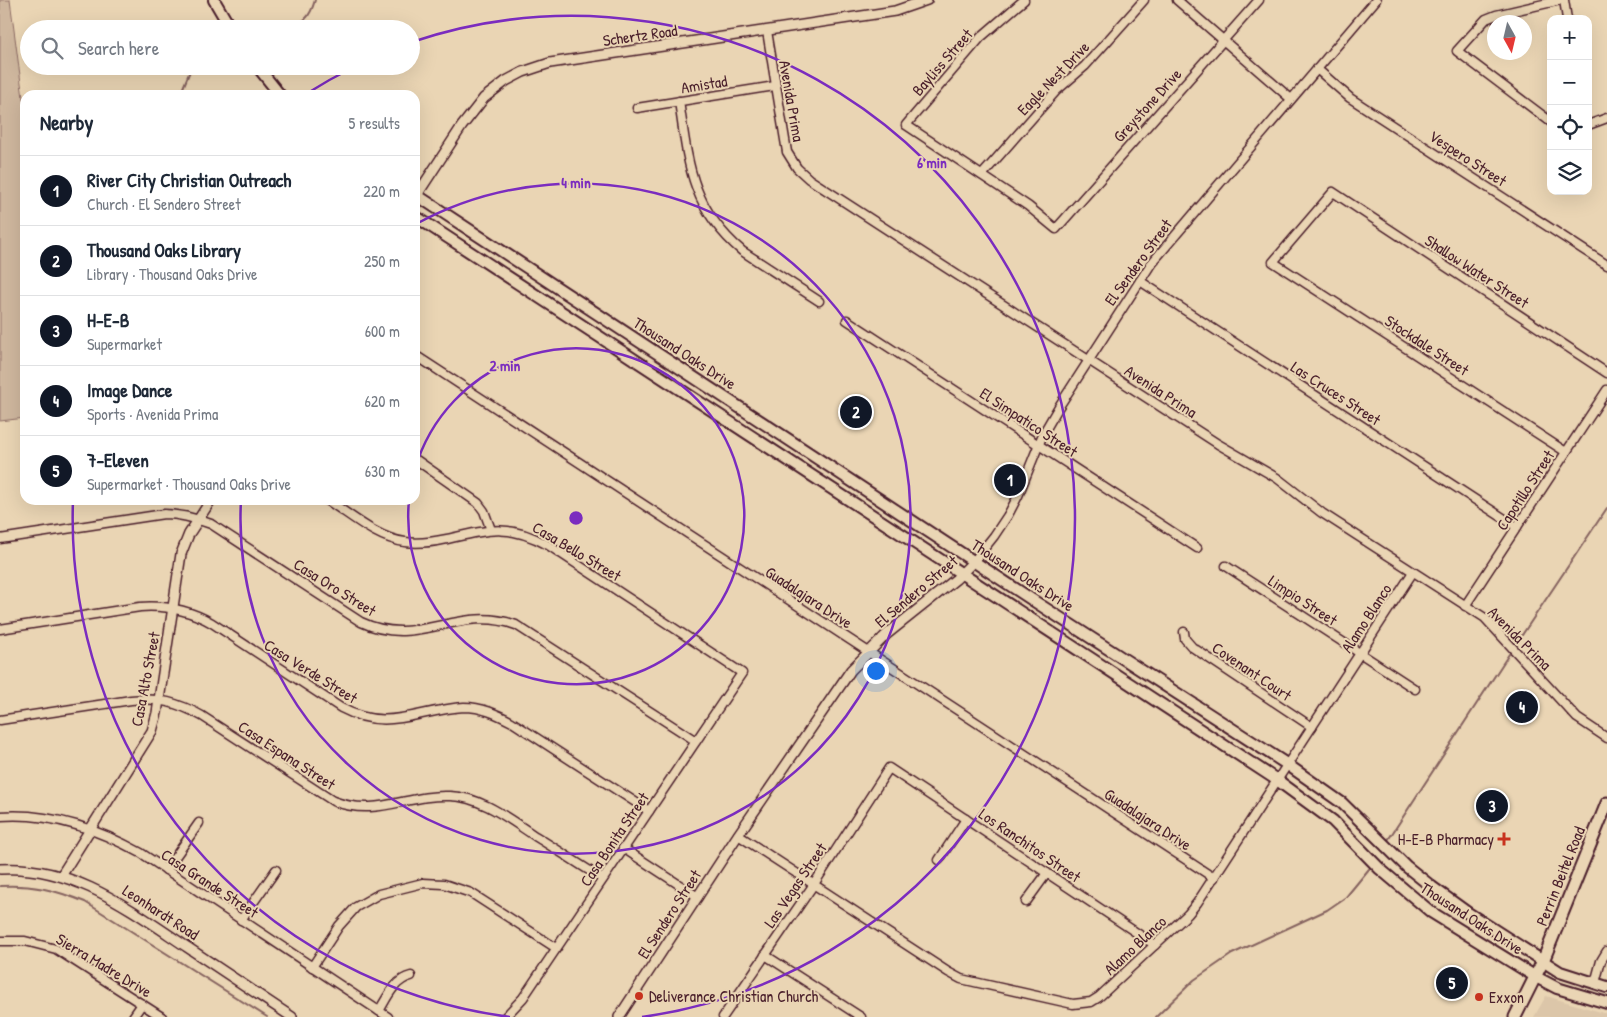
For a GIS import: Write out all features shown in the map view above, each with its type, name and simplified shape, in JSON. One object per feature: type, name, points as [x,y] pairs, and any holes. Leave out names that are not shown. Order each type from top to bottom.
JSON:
[{"type":"main road","points":[[214,0],[226,20]]},
{"type":"main road","points":[[263,75],[276,90]]},
{"type":"main road","name":"Thousand Oaks Drive","points":[[420,199],[1288,765],[1342,803],[1407,867],[1468,913],[1560,972],[1607,987]]},
{"type":"main road","name":"Thousand Oaks Drive","points":[[420,219],[1277,780],[1333,821],[1380,869],[1431,912],[1536,978],[1557,988],[1607,1003]]},
{"type":"main road","name":"Perrin Beitel Road","points":[[1515,1017],[1543,962],[1607,803]]},
{"type":"street","name":"Schertz Road","points":[[420,190],[473,110],[494,88],[523,72],[550,63],[895,11],[928,0]]},
{"type":"street","name":"Bayliss Street","points":[[982,175],[906,125],[981,37],[1024,0]]},
{"type":"street","name":"Eagle Nest Drive","points":[[982,175],[1056,91],[1085,66],[1144,0]]},
{"type":"street","points":[[1177,0],[1291,99]]},
{"type":"street","name":"Greystone Drive","points":[[982,175],[1028,206],[1056,229],[1259,0]]},
{"type":"street","name":"El Sendero Street","points":[[619,1017],[738,835],[850,670],[900,623],[962,575],[994,536],[1018,496],[1039,444],[1058,408],[1160,252],[1376,0]]},
{"type":"street","points":[[1547,119],[1457,51],[1486,19],[1496,15],[1563,0],[1566,15]]},
{"type":"street","name":"Avenida Prima","points":[[767,31],[787,152],[797,168],[808,178],[1218,444],[1277,478],[1322,513],[1484,618],[1577,718],[1607,738]]},
{"type":"street","name":"Vespero Street","points":[[1317,69],[1350,98],[1607,265]]},
{"type":"street","name":"Amistad","points":[[637,108],[775,86]]},
{"type":"street","points":[[680,101],[691,173],[699,195],[710,216],[742,251],[819,301]]},
{"type":"street","points":[[1592,124],[1607,118]]},
{"type":"street","name":"Shallow Water Street","points":[[1273,262],[1332,192],[1607,373]]},
{"type":"street","name":"Stockdale Street","points":[[1273,262],[1566,452]]},
{"type":"street","name":"Las Cruces Street","points":[[1140,281],[1518,527]]},
{"type":"street","name":"El Simpatico Street","points":[[847,320],[1197,548]]},
{"type":"street","name":"Guadalajara Drive","points":[[420,358],[1214,878]]},
{"type":"street","name":"Capotillo Street","points":[[1465,606],[1607,390]]},
{"type":"street","points":[[420,462],[478,503],[484,511],[491,530]]},
{"type":"street","name":"Casa Alto Street","points":[[61,876],[148,739],[155,724],[181,554],[189,534],[208,505]]},
{"type":"street","name":"Casa Bello Street","points":[[335,505],[381,534],[404,542],[421,543],[491,530],[522,533],[548,545],[742,673]]},
{"type":"street","name":"Casa Oro Street","points":[[0,539],[164,514],[184,515],[199,519],[211,524],[361,622],[377,629],[402,632],[481,618],[499,620],[516,625],[696,741]]},
{"type":"street","name":"Limpio Street","points":[[1226,566],[1415,689]]},
{"type":"street","name":"Alamo Blanco","points":[[738,835],[961,979],[1073,1004],[1091,1002],[1099,997],[1188,914],[1206,892],[1413,572]]},
{"type":"street","name":"Casa Verde Street","points":[[0,629],[140,607],[173,608],[195,614],[212,623],[341,708],[360,717],[375,720],[400,719],[464,707],[473,707],[498,714],[649,811]]},
{"type":"street","name":"Covenant Court","points":[[1184,632],[1185,639],[1192,647],[1312,727]]},
{"type":"street","name":"Casa Bonita Street","points":[[505,1017],[523,998],[742,673]]},
{"type":"street","name":"Casa Espana Street","points":[[0,720],[131,700],[160,699],[182,705],[202,716],[333,801],[349,807],[367,808],[442,796],[470,799],[496,810],[603,879]]},
{"type":"street","name":"Los Ranchitos Street","points":[[889,768],[1155,945]]},
{"type":"street","name":"Las Vegas Street","points":[[723,1017],[814,884],[889,768]]},
{"type":"street","name":"Casa Grande Street","points":[[0,816],[38,817],[77,824],[119,841],[141,853],[388,1017]]},
{"type":"street","points":[[939,860],[966,819]]},
{"type":"street","points":[[166,870],[199,823]]},
{"type":"street","points":[[623,848],[698,897]]},
{"type":"street","name":"Leonhardt Road","points":[[0,869],[30,870],[61,876],[79,882],[122,903],[292,1017]]},
{"type":"street","points":[[241,920],[276,870]]},
{"type":"street","points":[[1026,902],[1047,873]]},
{"type":"street","points":[[312,967],[339,926],[356,907],[379,894],[423,883],[444,884],[471,893],[556,948]]},
{"type":"street","name":"Sierra Madre Drive","points":[[0,941],[25,941],[56,949],[162,1017]]},
{"type":"street","points":[[1595,983],[1601,961],[1607,951]]},
{"type":"street","points":[[765,955],[860,1017]]},
{"type":"street","points":[[379,1011],[396,984],[402,979],[411,976]]},
{"type":"street","points":[[133,1017],[142,1004]]},
{"type":"shaded area","points":[[0,0],[10,0],[22,90],[20,90],[20,419],[0,421]]},
{"type":"shaded area","points":[[1546,996],[1607,1014],[1607,1017],[1534,1017]]},
{"type":"waterway","points":[[304,20],[308,17],[315,0]]},
{"type":"waterway","points":[[182,90],[188,75]]},
{"type":"waterway","points":[[1514,647],[1607,508]]},
{"type":"waterway","points":[[1388,840],[1511,651]]},
{"type":"waterway","points":[[1156,1017],[1194,980],[1232,954],[1327,910],[1346,897],[1369,869]]},
{"type":"waterway","points":[[0,886],[23,886],[43,889],[85,902],[267,1017]]},
{"type":"place","name":"Thousand Oaks Library","points":[[856,412]]},
{"type":"place","name":"River City Christian Outreach","points":[[1010,480]]},
{"type":"place","name":"Image Dance","points":[[1522,707]]},
{"type":"place","name":"H-E-B","points":[[1492,806]]},
{"type":"place","name":"H-E-B Pharmacy","points":[[1504,839]]},
{"type":"place","name":"7-Eleven","points":[[1452,983]]},
{"type":"place","name":"Deliverance Christian Church","points":[[639,996]]},
{"type":"place","name":"Exxon","points":[[1479,997]]}]
